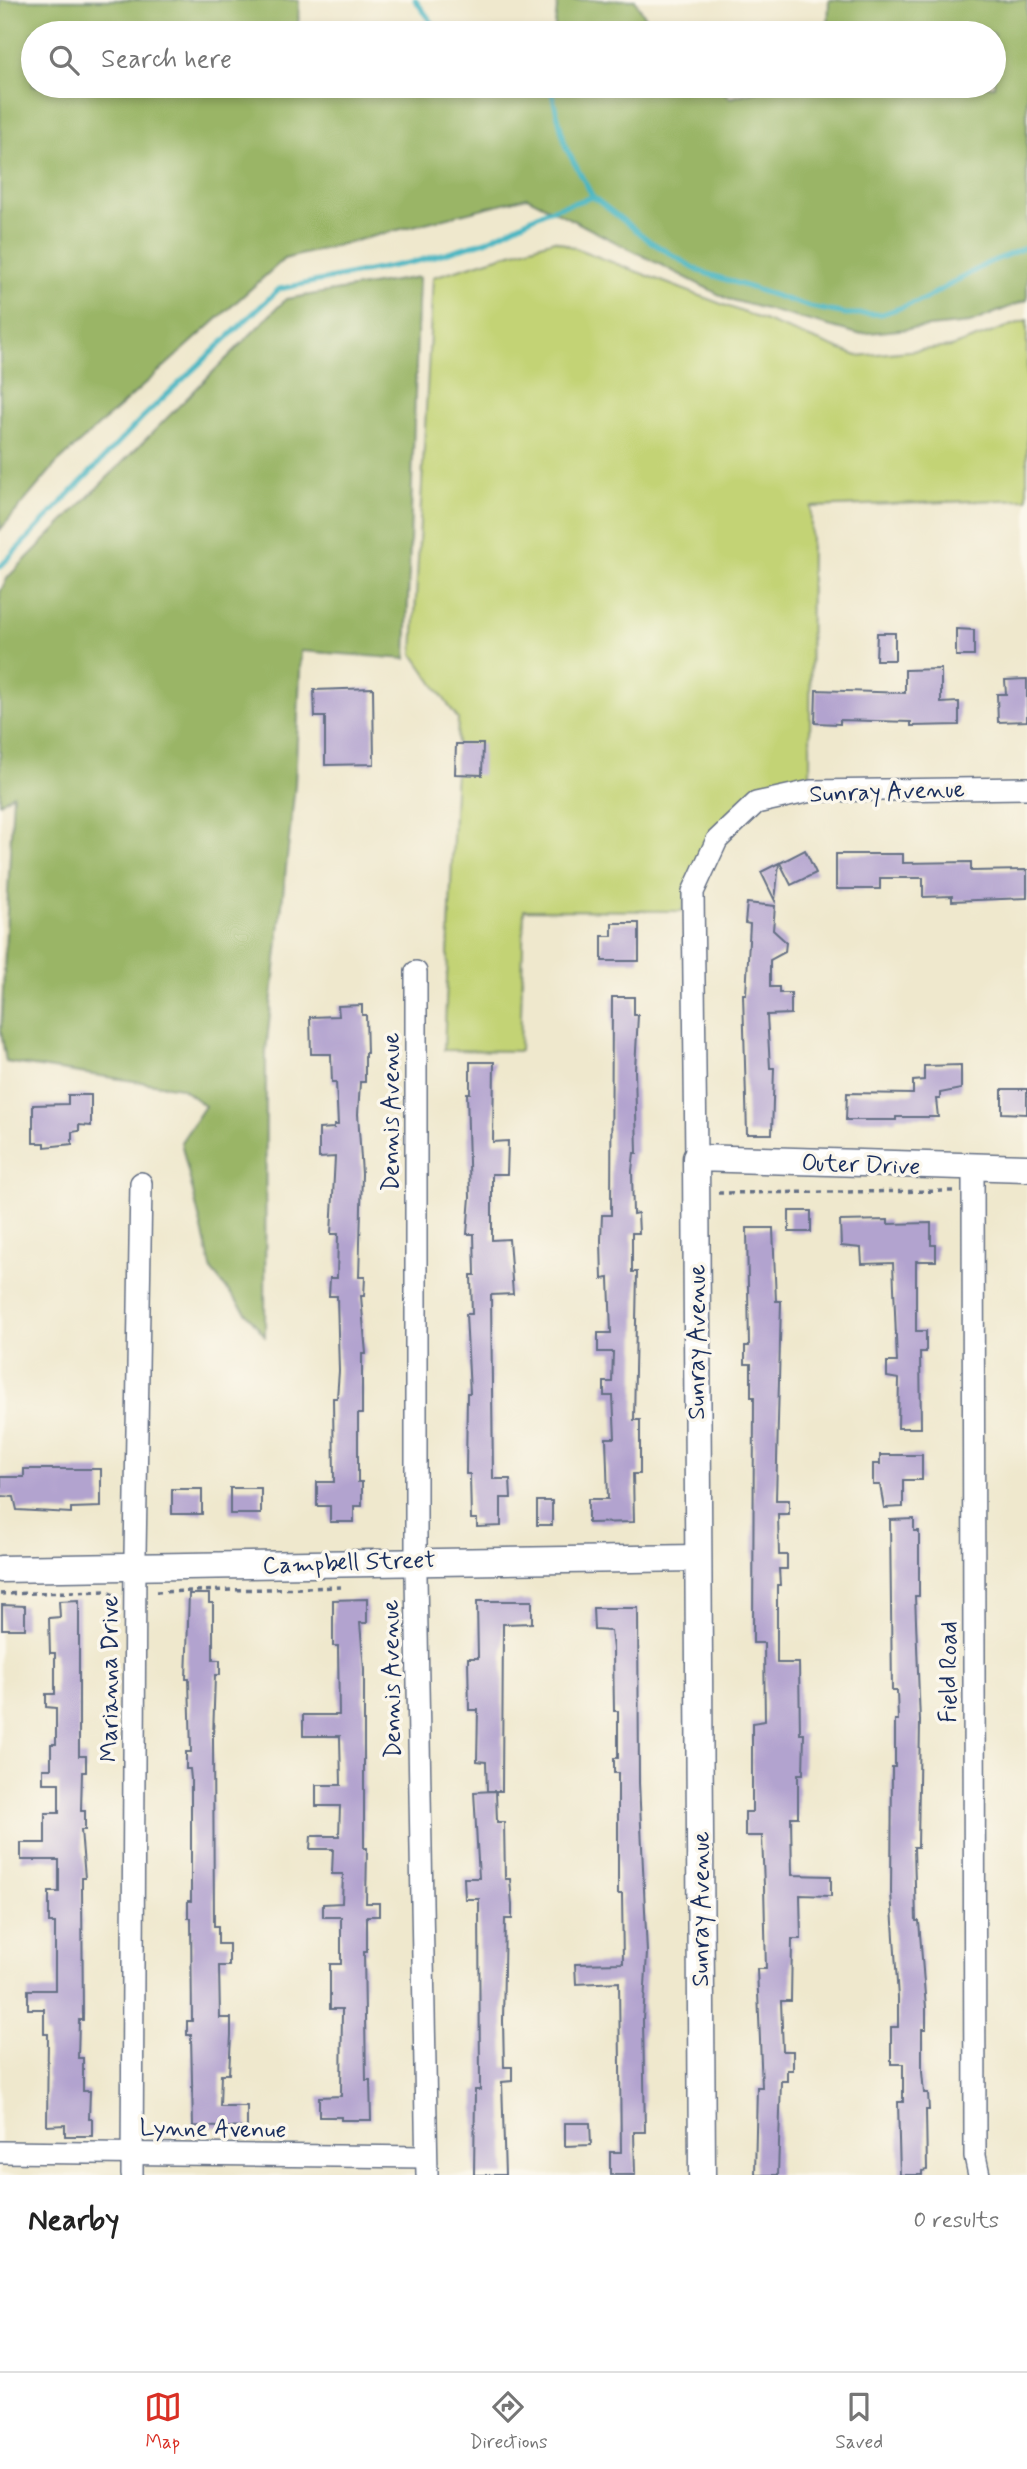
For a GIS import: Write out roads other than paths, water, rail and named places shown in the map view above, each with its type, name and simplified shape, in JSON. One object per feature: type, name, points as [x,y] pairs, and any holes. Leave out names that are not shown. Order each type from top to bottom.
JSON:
[{"type":"street","name":"Sunray Avenue","points":[[702,2175],[693,892],[717,840],[756,803],[811,791],[1027,788]]},
{"type":"street","name":"Dennis Avenue","points":[[416,972],[416,1560],[426,2166]]},
{"type":"street","name":"Outer Drive","points":[[695,1158],[973,1169],[1027,1168]]},
{"type":"street","name":"Field Road","points":[[973,1169],[975,2128],[979,2175]]},
{"type":"street","name":"Marianna Drive","points":[[132,2175],[141,1183]]},
{"type":"street","name":"Campbell Street","points":[[0,1569],[136,1569],[416,1560],[697,1558]]},
{"type":"street","name":"Lynne Avenue","points":[[0,2151],[132,2153],[426,2166]]},
{"type":"waterway","points":[[415,0],[431,21]]},
{"type":"waterway","points":[[0,567],[142,418],[279,289],[418,261],[486,241],[546,211],[593,197],[566,148],[553,98]]},
{"type":"waterway","points":[[593,197],[651,242],[699,271],[810,307],[846,314],[882,314],[923,300],[988,263],[1027,247]]}]
